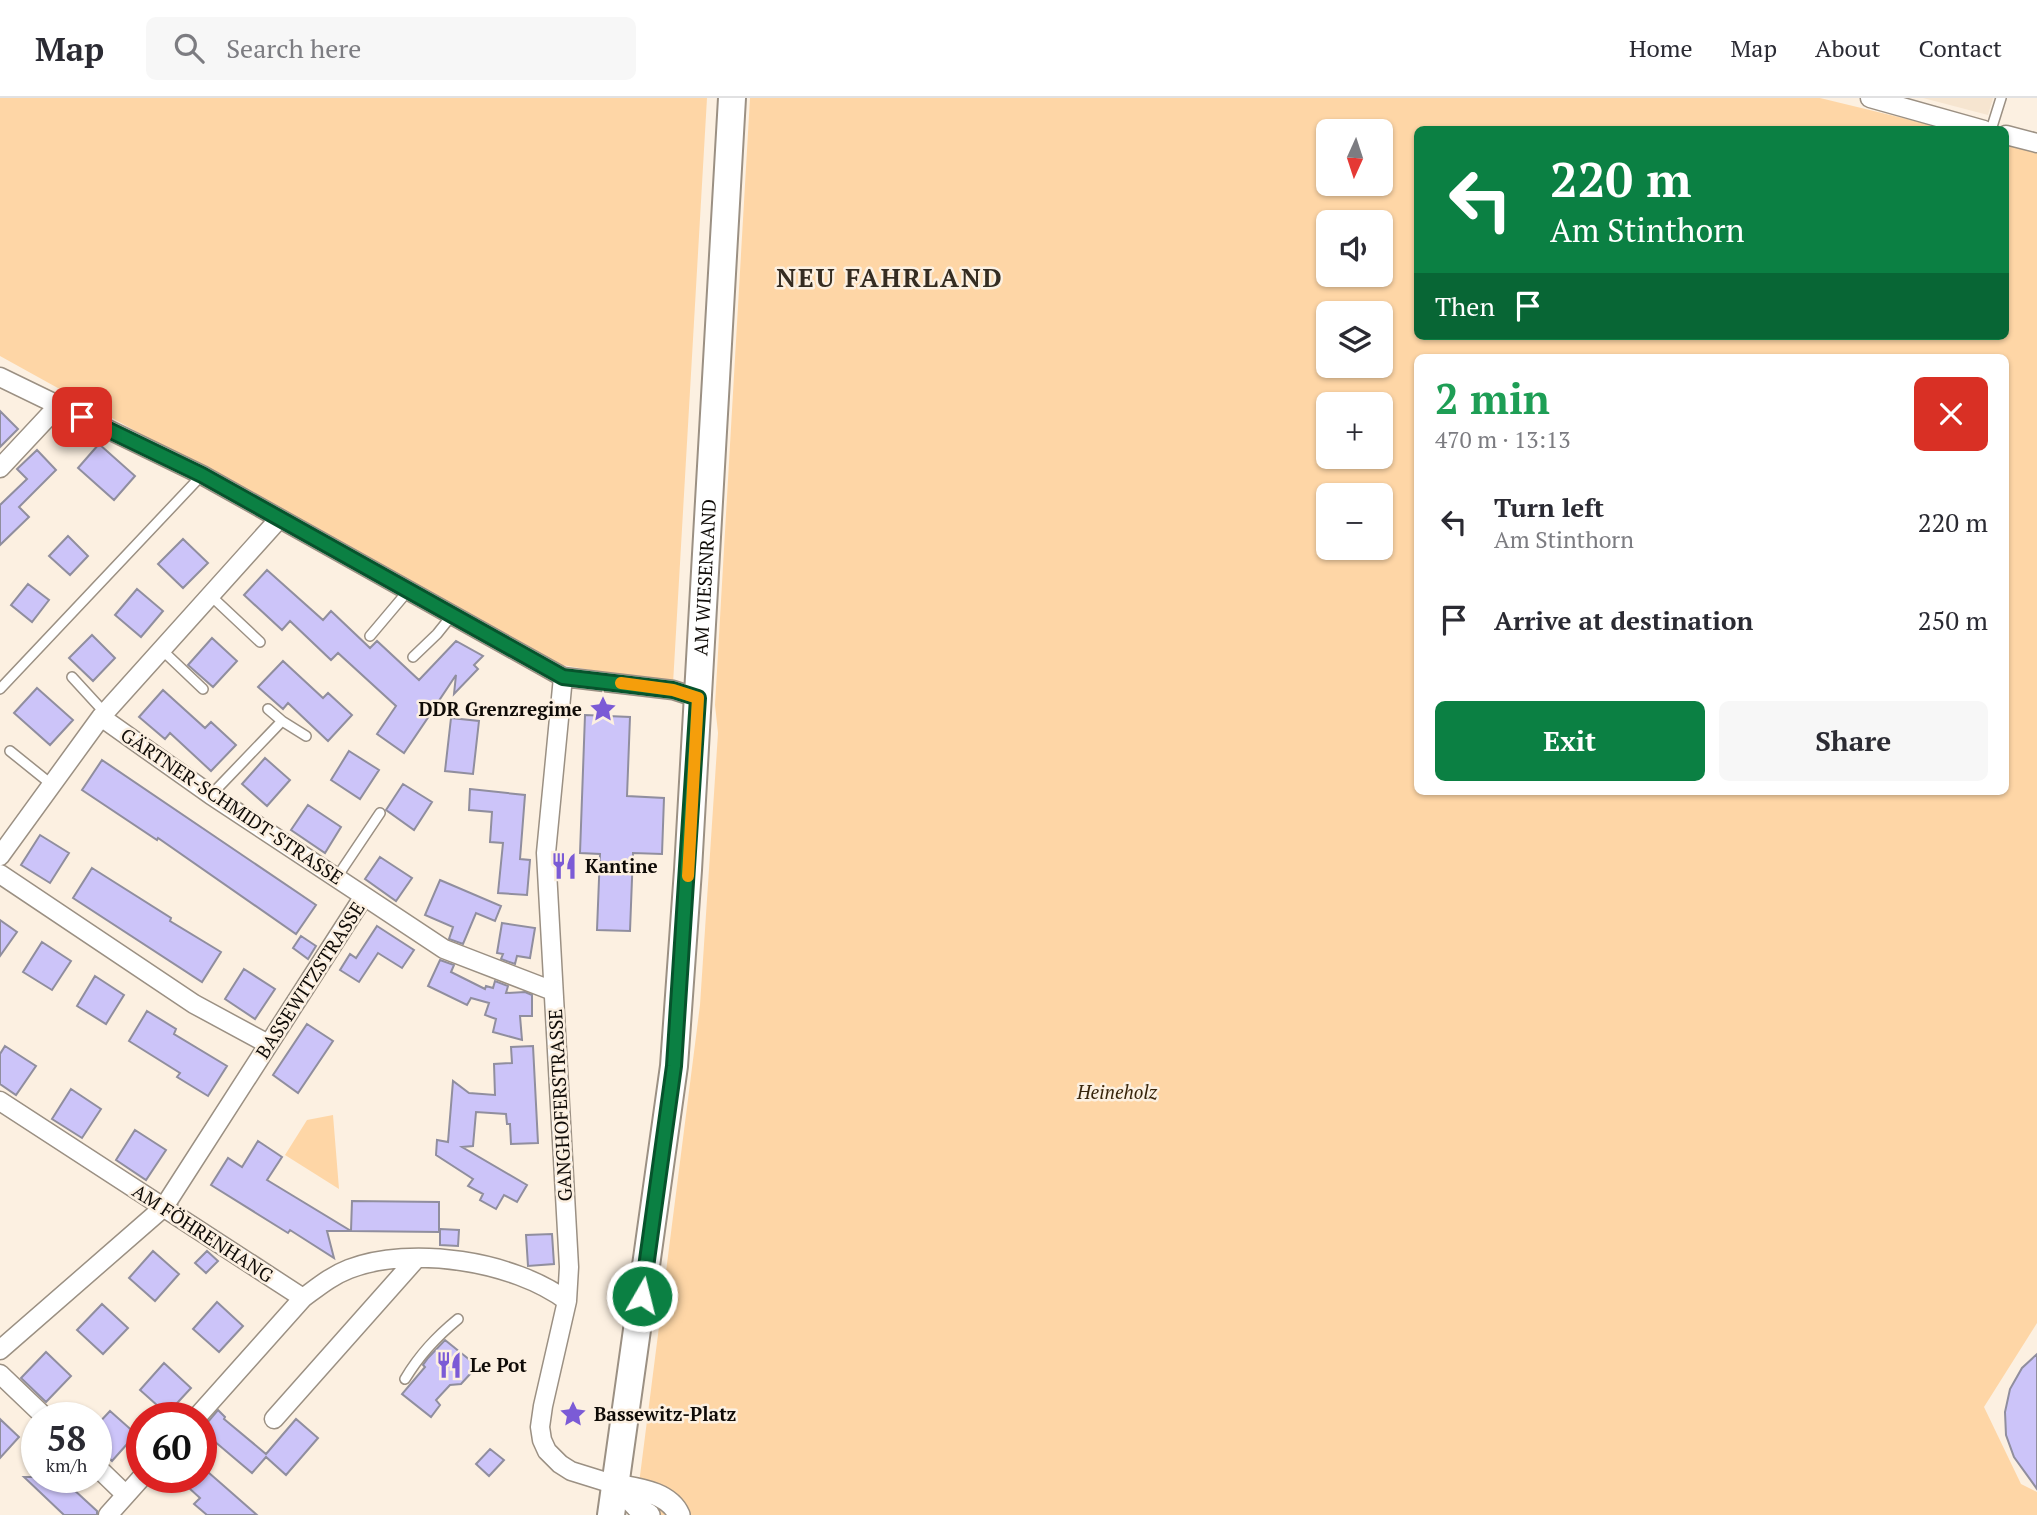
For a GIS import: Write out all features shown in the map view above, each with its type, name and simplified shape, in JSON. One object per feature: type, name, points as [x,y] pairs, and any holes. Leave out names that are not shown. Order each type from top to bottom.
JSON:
[{"type":"main road","name":"AM WIESENRAND","points":[[611,1515],[674,1066],[732,98]]},
{"type":"street","points":[[1870,98],[1970,126]]},
{"type":"street","points":[[2009,136],[2037,143]]},
{"type":"street","points":[[0,377],[202,475],[563,677],[673,690],[698,698]]},
{"type":"street","points":[[0,468],[58,406]]},
{"type":"street","name":"GÄRTNER-SCHMIDT-STRASSE","points":[[0,856],[103,715],[279,519]]},
{"type":"street","name":"GANGHOFERSTRASSE","points":[[563,677],[546,853],[569,1267],[567,1301],[542,1406],[540,1427],[547,1451],[560,1464],[571,1471],[616,1485]]},
{"type":"street","name":"GÄRTNER-SCHMIDT-STRASSE","points":[[103,715],[211,795],[364,896]]},
{"type":"street","points":[[0,874],[194,1004],[268,1044]]},
{"type":"street","name":"BASSEWITZSTRASSE","points":[[0,1350],[163,1207],[364,896],[444,949],[553,991]]},
{"type":"street","name":"AM FÖHRENHANG","points":[[0,1101],[303,1298]]},
{"type":"street","points":[[274,1419],[416,1259]]},
{"type":"street","points":[[210,1402],[303,1298],[327,1279],[349,1269],[385,1260],[465,1261],[500,1268],[548,1286],[567,1301]]},
{"type":"street","points":[[0,1374],[29,1402]]},
{"type":"street","points":[[108,1515],[126,1494],[112,1481]]},
{"type":"street","points":[[616,1485],[640,1510],[649,1515]]},
{"type":"street","points":[[616,1485],[651,1492],[676,1508],[679,1515]]},
{"type":"lane","points":[[1992,126],[2001,98]]},
{"type":"lane","points":[[0,689],[202,475]]},
{"type":"lane","points":[[370,636],[408,590]]},
{"type":"lane","points":[[211,596],[260,642]]},
{"type":"lane","points":[[413,657],[453,614]]},
{"type":"lane","points":[[162,650],[203,689]]},
{"type":"lane","points":[[72,677],[103,715]]},
{"type":"lane","points":[[268,709],[306,736]]},
{"type":"lane","points":[[211,795],[282,721]]},
{"type":"lane","points":[[10,751],[51,784]]},
{"type":"lane","points":[[337,877],[380,813]]},
{"type":"lane","points":[[405,1378],[420,1356],[458,1319]]},
{"type":"shaded area","points":[[1923,98],[1993,98],[1988,115]]},
{"type":"green space","points":[[0,98],[707,98],[673,684],[556,664],[0,356]]},
{"type":"green space","name":"Heineholz","points":[[750,98],[1820,98],[1936,126],[1414,126],[1414,340],[2009,340],[2009,144],[2037,152],[2037,1323],[1984,1407],[2021,1484],[2037,1492],[2037,1515],[635,1515],[700,1005],[718,733],[715,705]]},
{"type":"green space","points":[[333,1115],[339,1189],[285,1155],[307,1120]]},
{"type":"building","points":[[0,411],[18,429],[0,447]]},
{"type":"building","points":[[99,444],[135,476],[114,500],[78,468]]},
{"type":"building","points":[[37,450],[56,470],[19,507],[29,517],[0,545],[0,505],[27,479],[17,469]]},
{"type":"building","points":[[68,536],[88,556],[70,575],[49,556]]},
{"type":"building","points":[[183,539],[208,563],[183,588],[158,564]]},
{"type":"building","points":[[267,570],[323,620],[331,611],[370,648],[377,641],[419,680],[456,641],[483,656],[474,665],[478,669],[454,694],[456,675],[438,702],[425,715],[429,716],[404,753],[377,734],[396,706],[338,653],[331,660],[290,621],[282,630],[244,595]]},
{"type":"building","points":[[28,584],[49,600],[32,622],[11,605]]},
{"type":"building","points":[[137,589],[163,611],[141,637],[115,615]]},
{"type":"building","points":[[92,635],[115,658],[93,681],[69,658]]},
{"type":"building","points":[[212,638],[237,661],[213,687],[188,665]]},
{"type":"building","points":[[283,661],[323,698],[328,693],[352,715],[328,741],[288,703],[283,709],[258,687]]},
{"type":"building","points":[[37,688],[73,720],[50,745],[14,713]]},
{"type":"building","points":[[163,690],[205,728],[211,722],[236,745],[211,771],[170,733],[165,739],[139,717]]},
{"type":"building","points":[[585,715],[630,717],[627,796],[664,798],[662,854],[633,853],[630,931],[597,930],[600,854],[580,853]]},
{"type":"building","points":[[451,718],[479,721],[473,774],[445,771]]},
{"type":"building","points":[[349,751],[379,770],[360,799],[331,780]]},
{"type":"building","points":[[265,758],[290,780],[267,806],[242,784]]},
{"type":"building","points":[[102,760],[316,905],[296,934],[158,838],[157,840],[82,790]]},
{"type":"building","points":[[403,784],[432,802],[414,830],[386,810]]},
{"type":"building","points":[[470,789],[525,795],[520,859],[530,860],[527,895],[498,893],[503,843],[490,842],[492,812],[469,810]]},
{"type":"building","points":[[308,805],[341,827],[325,853],[291,830]]},
{"type":"building","points":[[40,835],[69,853],[50,883],[21,865]]},
{"type":"building","points":[[380,857],[412,878],[396,901],[365,879]]},
{"type":"building","points":[[92,868],[221,952],[202,982],[73,898]]},
{"type":"building","points":[[440,880],[501,906],[495,921],[476,913],[463,944],[449,939],[453,927],[425,915]]},
{"type":"building","points":[[0,920],[17,932],[0,956]]},
{"type":"building","points":[[502,923],[535,928],[530,958],[517,956],[515,964],[501,959],[503,954],[497,953]]},
{"type":"building","points":[[377,926],[414,950],[402,968],[378,953],[359,982],[340,970],[350,954],[356,958]]},
{"type":"building","points":[[301,936],[316,946],[308,959],[293,948]]},
{"type":"building","points":[[42,942],[71,961],[52,990],[23,972]]},
{"type":"building","points":[[440,960],[454,965],[451,972],[485,989],[486,986],[493,988],[495,981],[508,986],[506,993],[525,992],[532,995],[532,1016],[520,1016],[522,1040],[493,1032],[496,1019],[485,1015],[489,1003],[471,998],[467,1005],[428,986]]},
{"type":"building","points":[[244,969],[275,989],[255,1019],[225,999]]},
{"type":"building","points":[[95,976],[124,995],[106,1024],[77,1006]]},
{"type":"building","points":[[147,1011],[176,1029],[174,1034],[227,1066],[208,1096],[177,1077],[180,1073],[129,1041]]},
{"type":"building","points":[[307,1024],[333,1041],[298,1093],[273,1075]]},
{"type":"building","points":[[5,1046],[36,1066],[16,1095],[0,1084],[0,1054]]},
{"type":"building","points":[[533,1046],[538,1143],[511,1144],[510,1124],[507,1124],[506,1114],[476,1112],[473,1146],[462,1147],[527,1185],[517,1202],[504,1195],[496,1209],[480,1200],[483,1194],[468,1186],[473,1179],[436,1155],[437,1140],[448,1142],[453,1081],[469,1093],[495,1095],[494,1064],[512,1063],[511,1047]]},
{"type":"building","points":[[71,1089],[101,1109],[82,1138],[52,1119]]},
{"type":"building","points":[[135,1130],[166,1150],[146,1180],[116,1160]]},
{"type":"building","points":[[258,1141],[282,1157],[267,1180],[351,1231],[327,1231],[334,1258],[211,1185],[228,1158],[242,1167]]},
{"type":"building","points":[[352,1201],[439,1202],[439,1232],[351,1231]]},
{"type":"building","points":[[440,1229],[459,1230],[458,1246],[440,1245]]},
{"type":"building","points":[[552,1234],[554,1264],[528,1266],[526,1235]]},
{"type":"building","points":[[153,1251],[179,1274],[155,1301],[129,1278]]},
{"type":"building","points":[[207,1251],[218,1261],[206,1273],[195,1263]]},
{"type":"building","points":[[217,1302],[243,1326],[219,1352],[193,1329]]},
{"type":"building","points":[[102,1304],[128,1328],[103,1354],[77,1330]]},
{"type":"building","points":[[445,1340],[471,1361],[471,1373],[461,1384],[450,1385],[436,1400],[440,1405],[431,1417],[402,1394]]},
{"type":"building","points":[[46,1352],[71,1376],[46,1402],[21,1378]]},
{"type":"building","points":[[2037,1354],[2037,1489],[2014,1457],[2006,1435],[2005,1412],[2010,1389],[2022,1368]]},
{"type":"building","points":[[164,1363],[191,1388],[178,1402],[154,1402],[140,1390]]},
{"type":"building","points":[[217,1411],[266,1454],[296,1419],[318,1438],[286,1475],[266,1457],[252,1473],[217,1443]]},
{"type":"building","points":[[112,1413],[126,1425],[126,1445],[112,1461]]},
{"type":"building","points":[[0,1419],[19,1437],[0,1458]]},
{"type":"building","points":[[490,1449],[504,1460],[489,1476],[476,1464]]},
{"type":"building","points":[[217,1480],[257,1515],[207,1515],[194,1504],[200,1498],[195,1493],[217,1493]]},
{"type":"building","points":[[41,1493],[77,1493],[97,1511],[97,1515],[64,1515]]},
{"type":"slow traffic","points":[[621,683],[673,690],[698,698],[688,876]]},
{"type":"place","name":"DDR Grenzregime","points":[[603,709]]},
{"type":"place","name":"Kantine","points":[[564,866]]},
{"type":"place","name":"Le Pot","points":[[449,1365]]},
{"type":"place","name":"Bassewitz-Platz","points":[[573,1414]]},
{"type":"district","name":"NEU FAHRLAND","points":[[890,278]]},
{"type":"route","points":[[82,417],[202,475],[563,677],[673,690],[698,698],[674,1066],[642,1296]]}]
